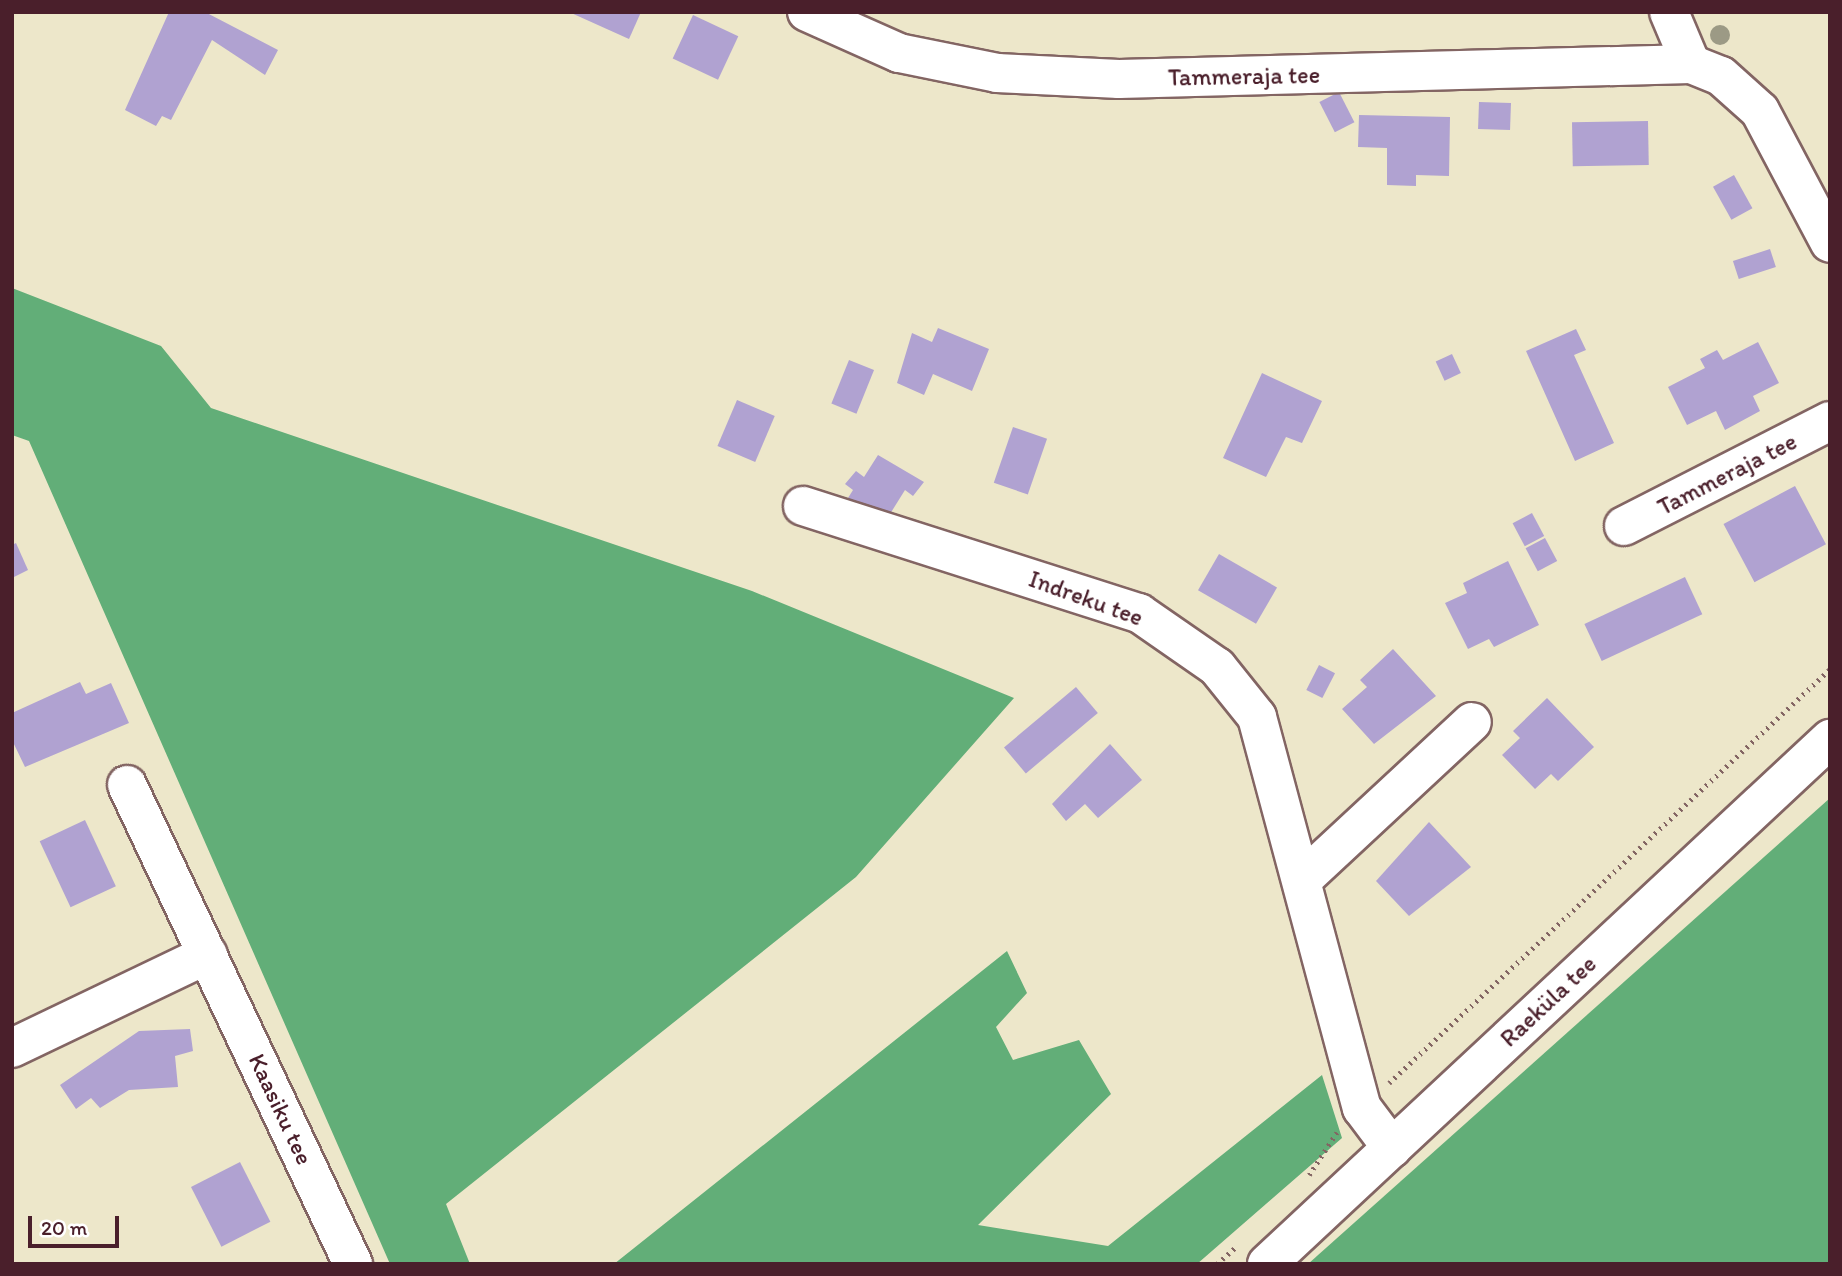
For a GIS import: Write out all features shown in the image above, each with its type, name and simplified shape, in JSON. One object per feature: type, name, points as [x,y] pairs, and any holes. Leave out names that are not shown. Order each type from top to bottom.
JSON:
[{"type":"street","name":"Tammeraja tee","points":[[807,12],[899,53],[997,73],[1119,79],[1691,64]]},
{"type":"street","points":[[1669,12],[1691,64],[1721,76],[1760,111],[1830,243]]},
{"type":"street","name":"Tammeraja tee","points":[[1623,526],[1830,421]]},
{"type":"street","name":"Indreku tee","points":[[803,506],[1139,612],[1217,667],[1257,717],[1304,878],[1362,1108],[1392,1148]]},
{"type":"street","points":[[1304,878],[1472,722]]},
{"type":"street","name":"Raeküla tee","points":[[1257,1250],[1392,1148],[1830,739]]},
{"type":"street","name":"Kaasiku tee","points":[[127,785],[354,1264]]},
{"type":"street","points":[[12,1048],[208,954]]},
{"type":"path","points":[[1302,1183],[1330,1139],[1830,669]]},
{"type":"path","points":[[1217,1264],[1257,1250]]},
{"type":"green space","points":[[12,288],[161,346],[211,408],[752,591],[1014,698],[856,877],[446,1204],[470,1264],[390,1264],[29,441],[12,435]]},
{"type":"green space","points":[[1830,798],[1830,1264],[1308,1264]]},
{"type":"green space","points":[[1007,951],[1027,993],[996,1027],[1013,1060],[1079,1040],[1111,1094],[978,1225],[1108,1246],[1322,1075],[1342,1138],[1197,1264],[614,1264]]},
{"type":"building","points":[[169,12],[205,12],[278,50],[265,75],[212,40],[171,120],[162,116],[156,126],[125,110]]},
{"type":"building","points":[[569,12],[641,12],[629,39]]},
{"type":"building","points":[[693,15],[738,36],[718,80],[673,59]]},
{"type":"building","points":[[1339,92],[1354,122],[1335,132],[1319,102]]},
{"type":"building","points":[[1479,102],[1511,103],[1510,130],[1478,129]]},
{"type":"building","points":[[1359,115],[1450,117],[1449,176],[1416,175],[1416,186],[1387,185],[1387,148],[1358,147]]},
{"type":"building","points":[[1648,121],[1649,165],[1573,166],[1572,122]]},
{"type":"building","points":[[1734,175],[1752,208],[1731,220],[1713,187]]},
{"type":"building","points":[[1770,249],[1776,267],[1739,279],[1733,261]]},
{"type":"building","points":[[938,328],[989,349],[972,391],[933,374],[924,395],[897,383],[912,333],[932,342]]},
{"type":"building","points":[[1576,329],[1586,350],[1574,355],[1614,443],[1575,461],[1526,351]]},
{"type":"building","points":[[1758,342],[1779,383],[1753,396],[1760,411],[1725,430],[1716,411],[1687,425],[1668,387],[1705,368],[1700,359],[1717,350],[1723,360]]},
{"type":"building","points":[[1452,354],[1461,373],[1445,381],[1436,362]]},
{"type":"building","points":[[849,360],[874,370],[856,414],[831,404]]},
{"type":"building","points":[[1262,373],[1322,401],[1302,443],[1286,437],[1266,477],[1223,458]]},
{"type":"building","points":[[737,400],[775,416],[755,462],[717,446]]},
{"type":"building","points":[[1013,427],[1047,439],[1028,495],[994,483]]},
{"type":"building","points":[[878,455],[924,482],[913,496],[905,490],[880,530],[843,506],[853,490],[845,484],[856,471],[864,477]]},
{"type":"building","points":[[1795,486],[1826,544],[1754,582],[1723,524]]},
{"type":"building","points":[[1532,513],[1544,536],[1525,546],[1513,523]]},
{"type":"building","points":[[1545,538],[1557,561],[1538,571],[1526,548]]},
{"type":"building","points":[[16,543],[28,570],[12,578],[12,545]]},
{"type":"building","points":[[1219,554],[1277,588],[1256,624],[1198,590]]},
{"type":"building","points":[[1508,561],[1539,625],[1494,647],[1489,639],[1468,649],[1445,603],[1467,593],[1463,583]]},
{"type":"building","points":[[1685,577],[1702,614],[1602,661],[1584,624]]},
{"type":"building","points":[[1393,649],[1436,696],[1374,744],[1342,709],[1367,687],[1360,680]]},
{"type":"building","points":[[1319,665],[1335,673],[1322,698],[1306,690]]},
{"type":"building","points":[[80,682],[86,694],[111,683],[129,723],[25,767],[12,740],[12,713]]},
{"type":"building","points":[[1076,687],[1098,713],[1026,773],[1004,747]]},
{"type":"building","points":[[1547,698],[1594,747],[1558,781],[1551,774],[1535,789],[1502,755],[1520,738],[1513,731]]},
{"type":"building","points":[[1110,744],[1142,780],[1098,818],[1085,804],[1066,821],[1052,804]]},
{"type":"building","points":[[85,820],[116,886],[71,907],[40,841]]},
{"type":"building","points":[[1429,822],[1471,867],[1409,916],[1376,881]]},
{"type":"building","points":[[190,1029],[193,1051],[175,1056],[178,1087],[129,1090],[100,1108],[91,1098],[76,1109],[60,1085],[139,1031]]},
{"type":"building","points":[[240,1162],[270,1222],[221,1247],[191,1187]]}]
